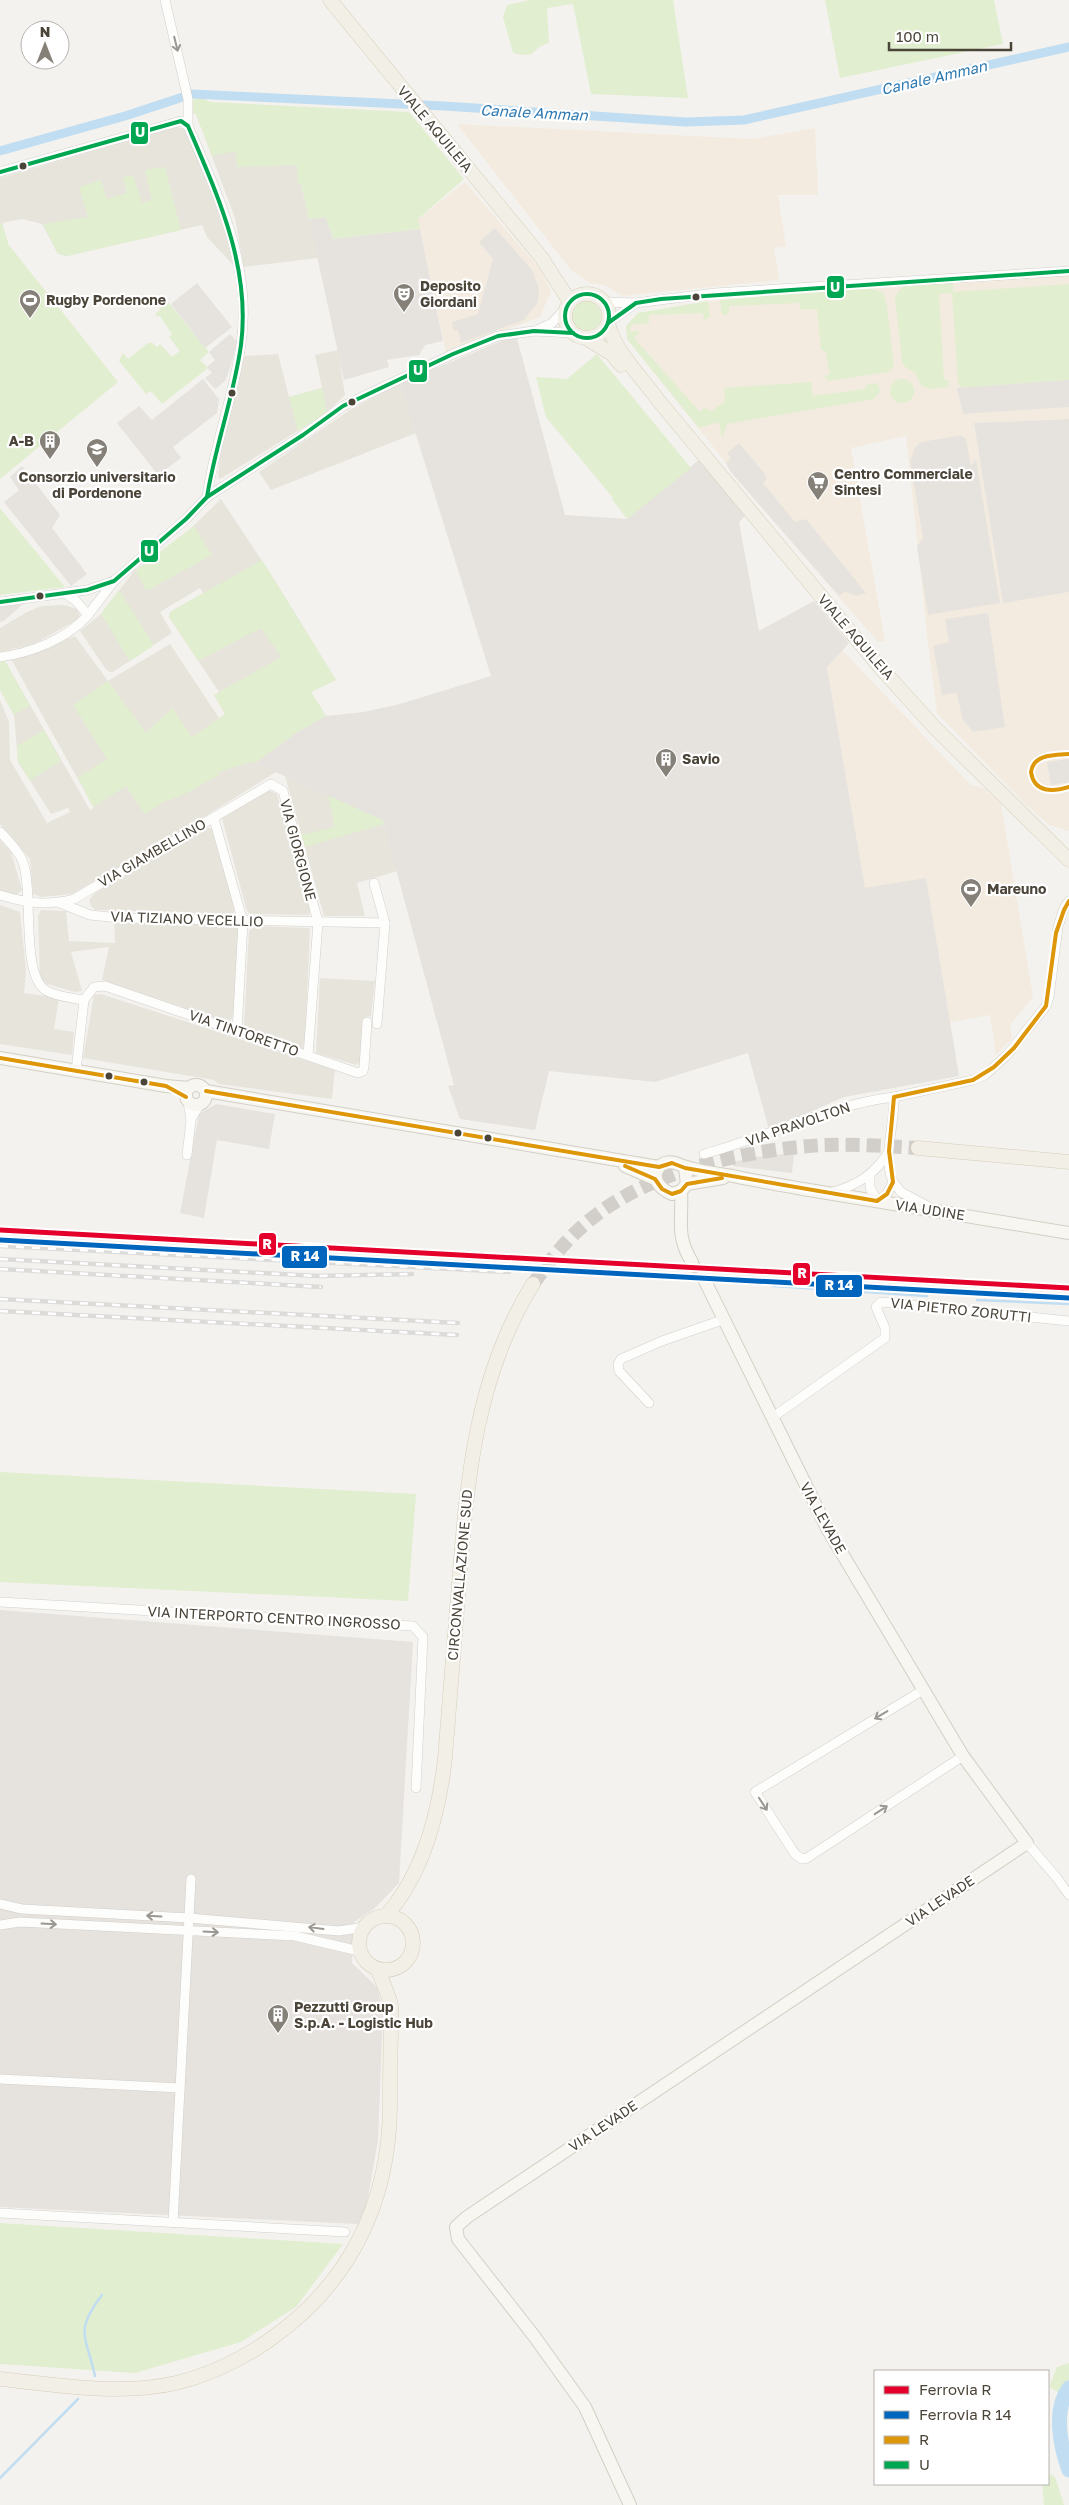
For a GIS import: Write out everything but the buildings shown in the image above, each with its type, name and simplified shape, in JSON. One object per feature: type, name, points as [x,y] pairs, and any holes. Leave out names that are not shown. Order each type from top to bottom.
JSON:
[{"type":"main road","name":"VIALE AQUILEIA","points":[[330,0],[428,122],[541,257],[569,283],[604,302],[614,342],[641,375],[658,400]]},
{"type":"main road","name":"VIALE AQUILEIA","points":[[541,257],[568,305],[565,322],[579,336],[612,354],[658,400],[886,672],[942,735],[1069,860]]},
{"type":"main road","points":[[568,305],[583,294],[591,294]]},
{"type":"main road","points":[[579,336],[599,334],[608,323]]},
{"type":"main road","points":[[918,1148],[1069,1162]]},
{"type":"main road","name":"CIRCONVALLAZIONE SUD","points":[[414,1874],[435,1814],[443,1778],[465,1501],[477,1426],[499,1352],[521,1304],[533,1284]]},
{"type":"main road","points":[[386,1916],[402,1895],[414,1874]]},
{"type":"main road","points":[[0,2379],[91,2388],[138,2388],[176,2383],[210,2373],[243,2358],[301,2316],[326,2291],[347,2262],[362,2236],[380,2184],[390,2122],[391,2006],[397,1969],[408,1959],[413,1945],[413,1938],[406,1924],[406,1904],[414,1874]]},
{"type":"main road","points":[[397,1969],[378,1970],[366,1963],[359,1951],[358,1938],[364,1927],[374,1919],[386,1916],[406,1924]]},
{"type":"main road","points":[[378,1970],[391,2006]]},
{"type":"street","points":[[165,0],[186,89],[188,102],[184,123],[233,234],[244,305],[241,346],[214,451],[207,497]]},
{"type":"street","points":[[0,172],[184,123]]},
{"type":"street","points":[[604,302],[636,303],[715,293],[1069,271]]},
{"type":"street","points":[[608,323],[636,303]]},
{"type":"street","points":[[534,331],[552,323],[568,305]]},
{"type":"street","points":[[0,657],[36,648],[78,627],[114,581],[186,519],[207,497],[363,395],[498,336],[534,331],[579,336]]},
{"type":"street","points":[[0,602],[95,588],[114,581]]},
{"type":"street","points":[[65,593],[76,601],[88,615]]},
{"type":"street","name":"VIA GIAMBELLINO","points":[[28,904],[60,903],[74,899],[271,784]]},
{"type":"street","name":"VIA GIORGIONE","points":[[271,784],[283,791],[318,922],[308,1055]]},
{"type":"street","points":[[214,819],[242,922],[237,1031]]},
{"type":"street","points":[[0,832],[23,860],[27,877],[32,969],[37,983],[47,991],[84,1000],[76,1071]]},
{"type":"street","points":[[374,883],[385,923],[377,1024]]},
{"type":"street","points":[[0,894],[28,904]]},
{"type":"street","name":"VIA PRAVOLTON","points":[[704,1154],[747,1142],[848,1105],[973,1080],[985,1075],[1007,1055],[1046,1006],[1050,997],[1058,927],[1064,908],[1069,901]]},
{"type":"street","name":"VIA TIZIANO VECELLIO","points":[[60,903],[90,915],[242,922],[318,922]]},
{"type":"street","points":[[318,922],[385,923]]},
{"type":"street","name":"VIA TINTORETTO","points":[[84,1000],[94,987],[105,986],[352,1071],[363,1071],[367,1022]]},
{"type":"street","points":[[0,1058],[166,1086],[196,1096],[230,1096],[659,1167]]},
{"type":"street","points":[[187,1155],[196,1096]]},
{"type":"street","points":[[894,1097],[895,1115],[888,1153],[888,1166],[893,1182],[901,1192],[913,1200],[941,1212]]},
{"type":"street","points":[[828,1193],[848,1188],[870,1175],[888,1153]]},
{"type":"street","points":[[609,1159],[655,1180],[662,1190],[680,1189],[732,1176]]},
{"type":"street","points":[[655,1180],[659,1167],[664,1163],[672,1162],[685,1168],[680,1189],[682,1210],[680,1235],[692,1262]]},
{"type":"street","name":"VIA UDINE","points":[[685,1168],[1069,1233]]},
{"type":"street","points":[[870,1175],[870,1188],[877,1201],[887,1194],[893,1182]]},
{"type":"street","name":"VIA LEVADE","points":[[705,1281],[828,1530],[962,1756],[1027,1843],[1058,1878],[1069,1895]]},
{"type":"street","name":"VIA PIETRO ZORUTTI","points":[[773,1417],[885,1338],[885,1328],[876,1307],[881,1302],[1069,1321]]},
{"type":"street","points":[[649,1403],[619,1372],[618,1364],[622,1359],[662,1341],[725,1319]]},
{"type":"street","name":"VIA INTERPORTO CENTRO INGROSSO","points":[[0,1602],[413,1626],[423,1638],[416,1788]]},
{"type":"street","points":[[923,1690],[755,1792],[794,1854],[802,1859],[807,1858],[962,1756]]},
{"type":"street","name":"VIA LEVADE","points":[[630,2505],[585,2407],[534,2336],[458,2240],[456,2227],[467,2217],[1027,1843]]},
{"type":"street","points":[[173,2222],[191,1879]]},
{"type":"street","points":[[0,1904],[22,1909],[189,1918],[301,1926],[340,1931],[364,1927]]},
{"type":"street","points":[[0,1925],[20,1922],[295,1936],[359,1951]]},
{"type":"street","points":[[0,2079],[180,2088]]},
{"type":"street","points":[[0,2213],[345,2232]]},
{"type":"shaded area","points":[[196,114],[286,118],[318,258],[244,267],[235,218]]},
{"type":"shaded area","points":[[457,124],[752,139],[815,128],[818,195],[778,195],[786,246],[774,248],[779,280],[622,296],[605,285],[589,283],[571,270]]},
{"type":"shaded area","points":[[177,127],[185,129],[226,224],[235,267],[207,237],[202,225],[67,256],[58,254],[42,224],[22,219],[2,223],[8,244],[0,251],[0,178]]},
{"type":"shaded area","points":[[465,182],[539,268],[551,291],[540,317],[446,352],[418,219]]},
{"type":"shaded area","points":[[326,217],[333,239],[420,229],[443,341],[425,345],[419,355],[387,360],[389,367],[344,380],[309,219]]},
{"type":"shaded area","points":[[495,228],[532,270],[539,288],[538,302],[524,320],[461,343],[458,330],[454,331],[452,322],[478,314],[493,259],[479,242]]},
{"type":"shaded area","points":[[1069,275],[1069,419],[974,423],[1003,602],[1069,592],[1069,831],[1067,831],[1048,824],[1026,805],[937,713],[906,436],[851,448],[885,641],[878,642],[730,471],[726,463],[627,339],[626,326],[638,313],[702,302],[830,289]]},
{"type":"shaded area","points":[[197,283],[232,327],[205,348],[171,304]]},
{"type":"shaded area","points":[[230,334],[237,342],[230,368],[225,381],[215,389],[205,378],[212,373],[207,367],[215,360],[209,352]]},
{"type":"shaded area","points":[[516,335],[565,515],[627,519],[700,459],[745,516],[739,522],[759,631],[814,601],[849,643],[827,667],[865,888],[926,878],[959,1076],[844,1097],[769,1130],[748,1053],[655,1082],[549,1071],[535,1130],[460,1119],[448,1086],[454,1085],[383,820],[255,763],[296,733],[326,716],[364,712],[400,704],[491,676],[400,383]]},
{"type":"shaded area","points":[[338,350],[345,395],[325,414],[220,479],[218,477],[221,448],[244,356],[278,354],[289,397],[322,388],[315,355]]},
{"type":"shaded area","points":[[203,379],[219,399],[217,413],[173,447],[181,458],[158,475],[117,423],[139,406],[152,420]]},
{"type":"shaded area","points":[[1069,380],[1069,407],[963,414],[957,388]]},
{"type":"shaded area","points":[[400,383],[416,433],[271,490],[259,472],[350,410]]},
{"type":"shaded area","points":[[1069,419],[1069,592],[1003,603],[974,423]]},
{"type":"shaded area","points":[[962,436],[966,439],[971,466],[976,459],[1000,603],[928,615],[917,546],[923,538],[910,461],[915,448],[921,442]]},
{"type":"shaded area","points":[[739,443],[765,474],[767,479],[763,483],[795,522],[806,519],[866,593],[856,596],[845,591],[839,596],[730,471],[726,463],[731,458],[727,453]]},
{"type":"shaded area","points":[[22,466],[60,515],[52,528],[87,574],[71,586],[4,502],[19,490],[10,477]]},
{"type":"shaded area","points":[[221,499],[274,579],[336,680],[311,692],[326,716],[296,733],[255,763],[276,772],[173,836],[72,894],[41,897],[33,894],[30,859],[0,824],[0,700],[9,722],[10,760],[47,823],[70,812],[68,808],[51,814],[18,762],[14,715],[0,690],[0,662],[5,661],[90,810],[94,808],[11,659],[75,636],[108,681],[170,644],[219,718],[225,714],[214,695],[219,692],[169,617],[170,612],[203,593],[200,588],[160,612],[172,633],[113,672],[109,672],[105,668],[80,631],[101,614],[134,571],[187,532]]},
{"type":"shaded area","points":[[23,604],[4,621],[0,622],[0,606]]},
{"type":"shaded area","points":[[63,605],[78,609],[80,618],[34,644],[0,652],[0,628],[41,606]]},
{"type":"shaded area","points":[[988,613],[1005,727],[973,732],[962,718],[957,693],[942,695],[933,646],[949,642],[945,619]]},
{"type":"shaded area","points":[[842,650],[971,785],[983,788],[1001,804],[1033,997],[1010,1025],[1012,1039],[996,1055],[990,1015],[950,1022],[926,879],[865,889],[827,666]]},
{"type":"shaded area","points":[[342,720],[422,730],[421,768],[458,773],[489,875],[501,886],[483,1055],[445,1050],[383,820],[293,780],[299,743]]},
{"type":"shaded area","points":[[1069,759],[1069,782],[1051,785],[1047,762]]},
{"type":"shaded area","points":[[285,776],[383,820],[397,871],[357,883],[365,916],[324,916]]},
{"type":"shaded area","points":[[269,790],[277,794],[311,909],[309,915],[250,914],[247,911],[222,818]]},
{"type":"shaded area","points":[[207,827],[213,829],[235,908],[233,914],[95,910],[91,906],[89,900],[95,893]]},
{"type":"shaded area","points":[[0,840],[11,852],[22,890],[15,896],[0,890]]},
{"type":"shaded area","points":[[0,905],[20,912],[26,971],[24,993],[59,998],[54,1029],[74,1032],[72,1055],[0,1044]]},
{"type":"shaded area","points":[[41,910],[66,911],[69,941],[115,943],[114,923],[233,925],[238,930],[235,1008],[232,1019],[226,1022],[102,980],[109,947],[71,952],[82,991],[75,992],[47,984],[40,978],[38,916]]},
{"type":"shaded area","points":[[254,926],[310,928],[305,1041],[302,1049],[247,1030],[244,1025],[249,931]]},
{"type":"shaded area","points":[[320,978],[375,981],[371,1016],[365,1017],[360,1062],[356,1065],[316,1053]]},
{"type":"shaded area","points":[[101,994],[335,1070],[332,1099],[219,1084],[214,1080],[83,1058],[94,995]]},
{"type":"shaded area","points":[[216,1104],[275,1114],[269,1149],[217,1140],[204,1218],[180,1213],[199,1114]]},
{"type":"shaded area","points":[[794,1153],[792,1173],[733,1166],[733,1162],[755,1157]]},
{"type":"shaded area","points":[[0,1610],[413,1642],[399,1883],[375,1908],[354,1922],[352,1963],[377,1987],[383,2010],[378,2140],[367,2203],[358,2224],[0,2207]]},
{"type":"shaded area","points":[[0,1948],[164,1957],[163,1976],[0,1967]]},
{"type":"green space","points":[[530,0],[673,0],[688,98],[591,94],[573,4],[547,8],[549,43],[531,54],[521,55],[513,53],[503,17],[507,5]]},
{"type":"green space","points":[[825,0],[994,0],[1003,44],[840,78]]},
{"type":"green space","points":[[203,98],[210,102],[409,112],[464,179],[418,219],[420,229],[333,239],[326,217],[309,219],[301,184],[298,184],[297,165],[237,167],[236,151],[212,156],[196,114],[192,113],[191,100]]},
{"type":"green space","points":[[165,167],[181,230],[67,256],[58,254],[43,224],[88,217],[79,187],[101,180],[107,199],[127,193],[123,178],[133,175],[142,203],[152,200],[145,170]]},
{"type":"green space","name":"Rugby Pordenone","points":[[2,223],[8,244],[118,382],[0,479],[0,224]]},
{"type":"green space","points":[[906,282],[953,282],[953,292],[1069,284],[1069,380],[962,388],[958,382],[952,293],[939,294],[944,380],[949,380],[948,387],[929,389],[921,385],[915,373],[904,366],[902,360],[895,297]]},
{"type":"green space","points":[[868,287],[883,293],[887,306],[894,367],[888,372],[829,381],[824,376],[830,374],[825,350],[821,350],[817,309],[800,309],[800,303],[729,306],[729,314],[722,315],[720,300]]},
{"type":"green space","points":[[164,297],[209,352],[200,360],[208,368],[162,404],[151,391],[146,394],[119,361],[123,353],[128,359],[148,343],[153,343],[157,347],[160,344],[172,357],[180,351],[169,337],[172,334],[160,316],[157,317],[155,314],[161,309],[156,303]]},
{"type":"green space","points":[[586,301],[597,305],[601,316],[597,327],[586,331],[575,327],[571,316],[575,305]]},
{"type":"green space","points":[[708,301],[710,317],[704,320],[703,313],[649,315],[649,323],[631,325],[630,332],[637,331],[639,333],[634,338],[700,412],[705,408],[712,411],[725,401],[724,388],[811,382],[813,396],[865,389],[866,385],[878,383],[880,392],[874,399],[727,424],[722,439],[719,422],[699,428],[627,339],[626,326],[638,313]]},
{"type":"green space","points":[[597,354],[691,468],[627,519],[613,498],[546,417],[536,377],[567,379]]},
{"type":"green space","points":[[902,379],[910,383],[914,391],[910,399],[902,403],[894,399],[890,391],[894,383]]},
{"type":"green space","points":[[322,388],[327,412],[298,431],[289,397]]},
{"type":"green space","points":[[0,508],[65,587],[0,595]]},
{"type":"green space","points":[[194,526],[212,555],[146,591],[136,570]]},
{"type":"green space","points":[[262,560],[336,680],[311,692],[326,716],[296,733],[255,763],[251,762],[218,772],[219,775],[183,795],[163,802],[145,814],[126,786],[93,807],[78,777],[107,759],[73,705],[108,681],[146,733],[172,708],[192,737],[225,714],[214,695],[281,657],[261,628],[198,661],[169,617],[170,612]]},
{"type":"green space","points":[[119,590],[154,645],[130,661],[101,614]]},
{"type":"green space","points":[[5,661],[30,706],[14,715],[0,690],[0,662]]},
{"type":"green space","points":[[44,730],[61,761],[30,780],[18,762],[17,746]]},
{"type":"green space","points":[[328,795],[383,820],[384,824],[305,847],[301,835],[335,827]]},
{"type":"green space","points":[[0,1472],[416,1494],[408,1601],[0,1582]]},
{"type":"green space","points":[[0,2223],[343,2244],[296,2307],[241,2342],[135,2373],[0,2364]]},
{"type":"green space","points":[[1069,2363],[1069,2398],[1049,2387],[1057,2367]]},
{"type":"green space","points":[[1049,2474],[1055,2477],[1064,2505],[1044,2505],[1042,2485],[1049,2485]]},
{"type":"waterway","name":"Canale Amman","points":[[0,151],[125,116],[192,94],[444,106],[686,122],[744,120],[1069,47]]},
{"type":"waterway","points":[[773,1286],[927,1296]]},
{"type":"waterway","points":[[977,1300],[1069,1304]]},
{"type":"waterway","points":[[95,2376],[86,2342],[85,2326],[93,2307],[102,2295]]},
{"type":"waterway","points":[[1069,2388],[1061,2406],[1060,2417],[1061,2439],[1069,2470]]},
{"type":"waterway","points":[[0,2478],[78,2399]]},
{"type":"tunnel","points":[[533,1284],[577,1231],[610,1206],[637,1190],[698,1166],[761,1152],[823,1145],[918,1148]]},
{"type":"tunnel","points":[[692,1262],[705,1281]]},
{"type":"railway","points":[[0,1246],[509,1272]]},
{"type":"railway","points":[[0,1259],[317,1276],[412,1274]]},
{"type":"railway","points":[[0,1269],[321,1287]]},
{"type":"railway","points":[[0,1299],[458,1323]]},
{"type":"railway","points":[[0,1311],[457,1335]]},
{"type":"rail line","name":"R","points":[[0,1230],[1069,1288]]},
{"type":"transit line","name":"U","points":[[0,172],[181,121],[188,126],[221,205],[230,232],[237,260],[243,316],[238,364],[207,497]]},
{"type":"transit line","name":"U","points":[[608,323],[636,303],[661,299],[1069,271]]},
{"type":"transit line","name":"U","points":[[587,294],[599,298],[605,304],[609,316],[605,328],[599,334],[587,338],[575,334],[569,328],[565,316],[569,304],[575,298],[587,294]]},
{"type":"transit line","name":"U","points":[[0,602],[87,590],[114,581],[186,519],[207,497],[303,435],[343,406],[453,354],[498,336],[534,331],[573,333]]},
{"type":"transit line","name":"R","points":[[1069,754],[1051,755],[1040,759],[1033,766],[1031,772],[1036,784],[1045,789],[1057,790],[1069,787]]},
{"type":"transit line","name":"R","points":[[206,1091],[659,1167],[672,1163],[685,1168],[877,1201],[887,1194],[893,1182],[889,1151],[894,1097],[973,1080],[994,1067],[1014,1048],[1046,1006],[1056,933],[1069,901]]},
{"type":"transit line","name":"R","points":[[0,1058],[166,1086],[186,1097]]},
{"type":"transit line","name":"R","points":[[625,1166],[655,1179],[662,1189],[672,1194],[681,1191],[687,1184],[722,1178]]},
{"type":"transit line","points":[[0,1240],[1069,1298]]},
{"type":"place","name":"Deposito Giordani","points":[[404,313]]},
{"type":"place","name":"Rugby Pordenone","points":[[30,319]]},
{"type":"place","name":"A-B","points":[[50,460]]},
{"type":"place","name":"Consorzio universitario di Pordenone","points":[[97,468]]},
{"type":"place","name":"Centro Commerciale Sintesi","points":[[818,501]]},
{"type":"place","name":"Savio","points":[[666,778]]},
{"type":"place","name":"Mareuno","points":[[971,908]]},
{"type":"place","name":"Pezzutti Group S.p.A. - Logistic Hub","points":[[278,2034]]}]
